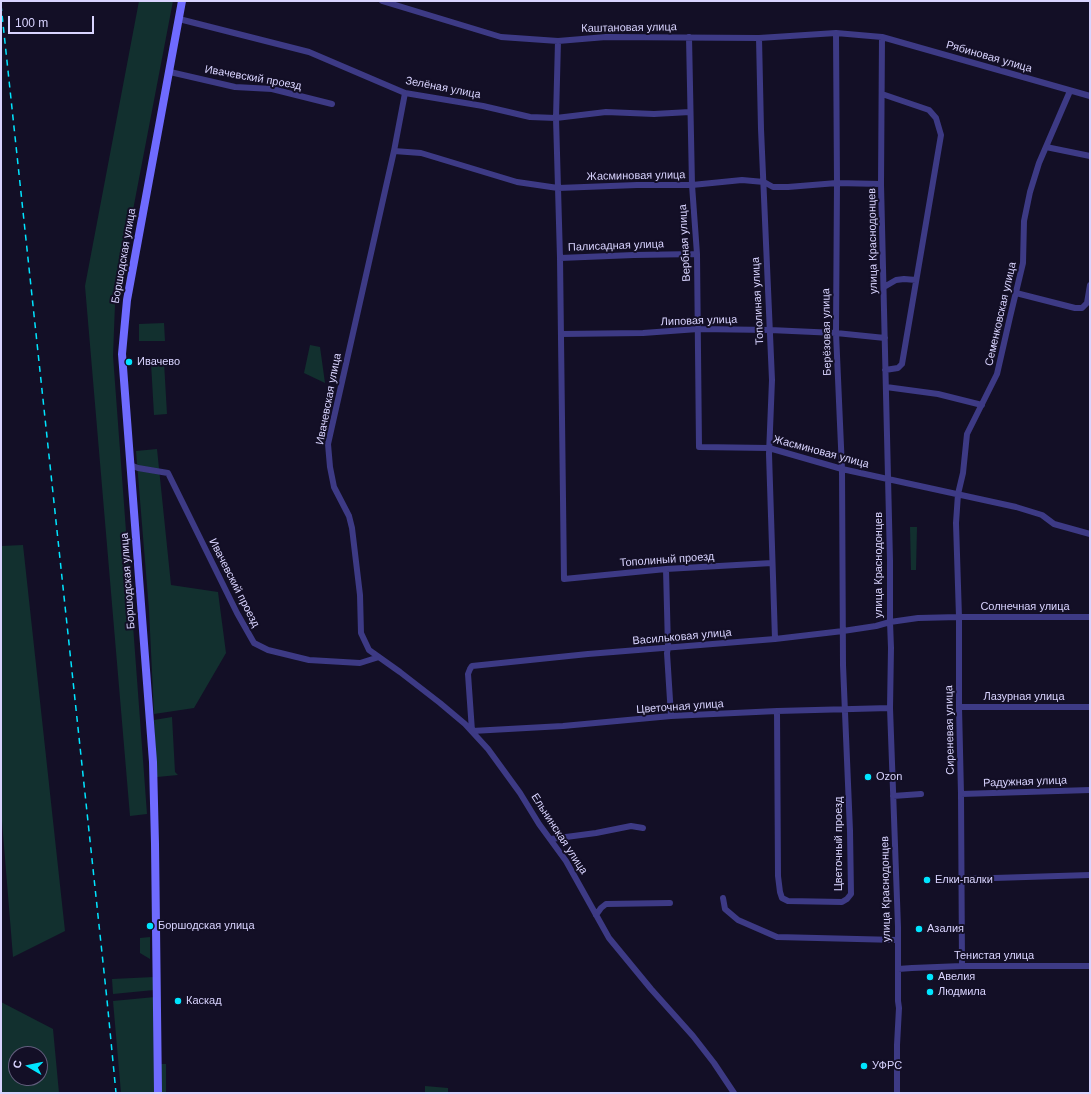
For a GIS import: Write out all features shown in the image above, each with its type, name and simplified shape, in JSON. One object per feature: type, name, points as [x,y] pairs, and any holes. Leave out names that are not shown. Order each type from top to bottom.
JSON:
[{"type":"street","name":"Боршодская улица","points":[[158,1093],[155,844],[152,762],[122,354],[127,300],[182,1]]},
{"type":"street","name":"Каштановая улица","points":[[382,1],[501,37],[558,41],[606,37],[759,38],[836,33],[882,37]]},
{"type":"street","name":"Зелёная улица","points":[[179,19],[309,52],[405,93],[483,106],[530,117],[556,118],[606,112],[654,114],[690,112]]},
{"type":"street","name":"Берёзовая улица","points":[[836,33],[836,333],[842,469],[843,631]]},
{"type":"street","name":"Вербная улица","points":[[689,37],[692,185],[697,254],[700,447]]},
{"type":"street","name":"Рябиновая улица","points":[[882,37],[1090,96]]},
{"type":"street","name":"улица Краснодонцев","points":[[882,37],[881,184],[889,480],[891,648],[890,708],[898,927],[899,1008],[897,1093]]},
{"type":"street","name":"Тополиная улица","points":[[759,38],[761,129],[772,380],[769,448],[775,639]]},
{"type":"street","points":[[558,41],[556,118],[561,334]]},
{"type":"street","name":"Ивачевский проезд","points":[[170,72],[235,87],[272,90],[332,104]]},
{"type":"street","name":"Семенковская улица","points":[[958,494],[963,473],[967,434],[997,374],[1023,263],[1024,221],[1030,192],[1046,147],[1070,91]]},
{"type":"street","name":"Ивачевская улица","points":[[369,650],[361,633],[360,595],[352,528],[349,516],[334,487],[328,444],[394,151],[405,93]]},
{"type":"street","points":[[882,94],[929,110],[936,118],[941,135],[902,364],[898,368],[886,370]]},
{"type":"street","points":[[1046,147],[1090,156]]},
{"type":"street","name":"Жасминовая улица","points":[[394,151],[421,153],[517,182],[558,188],[637,185],[692,185],[742,180],[764,182],[773,187],[837,183],[881,184]]},
{"type":"street","name":"Палисадная улица","points":[[560,258],[697,254]]},
{"type":"street","points":[[884,287],[896,280],[916,280]]},
{"type":"street","points":[[1016,293],[1075,308],[1082,308],[1087,303],[1090,285]]},
{"type":"street","name":"Липовая улица","points":[[561,334],[643,333],[698,329],[836,333],[885,338]]},
{"type":"street","name":"Тополиный проезд","points":[[561,334],[564,579],[666,569],[772,563]]},
{"type":"street","points":[[886,387],[938,394],[982,405]]},
{"type":"street","name":"Жасминовая улица","points":[[700,447],[769,448],[842,469],[958,494],[1042,515],[1054,524],[1090,534]]},
{"type":"street","name":"Ивачевский проезд","points":[[130,465],[138,468],[168,473],[237,613],[254,643],[268,650],[309,660],[360,662],[379,657]]},
{"type":"street","name":"Сиреневая улица","points":[[958,494],[956,523],[959,617],[962,966]]},
{"type":"street","points":[[666,569],[667,652],[671,716]]},
{"type":"street","name":"Васильковая улица","points":[[472,731],[468,674],[472,666],[588,654],[775,639],[843,631],[918,618],[959,617]]},
{"type":"street","name":"Солнечная улица","points":[[959,617],[1090,617]]},
{"type":"street","name":"Цветочный проезд","points":[[777,711],[778,876],[782,898],[788,901],[842,902],[847,899],[850,894],[850,831],[844,709],[843,631]]},
{"type":"street","name":"Ельнинская улица","points":[[369,650],[400,672],[466,724],[488,749],[520,793],[539,824],[571,869],[609,938],[651,989],[693,1036],[714,1063],[734,1093]]},
{"type":"street","name":"Лазурная улица","points":[[959,707],[1090,706]]},
{"type":"street","name":"Цветочная улица","points":[[472,731],[563,726],[671,716],[890,708]]},
{"type":"street","name":"Радужная улица","points":[[961,794],[1090,790]]},
{"type":"street","points":[[893,796],[921,794]]},
{"type":"street","points":[[551,839],[596,833],[631,826],[643,828]]},
{"type":"street","points":[[962,879],[1090,875]]},
{"type":"street","points":[[723,898],[725,908],[738,920],[777,937],[897,940]]},
{"type":"street","points":[[596,915],[606,904],[670,903]]},
{"type":"street","name":"Тенистая улица","points":[[898,970],[962,966],[1090,966]]},
{"type":"green space","points":[[139,1],[173,1],[115,304],[113,356],[147,814],[130,816],[85,286]]},
{"type":"green space","points":[[164,323],[165,341],[139,341],[139,324]]},
{"type":"green space","points":[[310,345],[320,347],[325,383],[304,373]]},
{"type":"green space","points":[[164,362],[167,414],[154,415],[151,363]]},
{"type":"green space","points":[[157,449],[171,585],[218,592],[226,653],[194,708],[154,714],[149,610],[136,451]]},
{"type":"green space","points":[[910,527],[917,527],[916,570],[911,570]]},
{"type":"green space","points":[[23,545],[65,931],[13,957],[1,809],[1,546]]},
{"type":"green space","points":[[172,717],[175,772],[178,775],[157,777],[154,720]]},
{"type":"green space","points":[[150,937],[150,959],[140,953],[140,938]]},
{"type":"green space","points":[[154,977],[154,990],[113,994],[112,979]]},
{"type":"green space","points":[[155,997],[156,1093],[121,1093],[113,1001]]},
{"type":"green space","points":[[1,1002],[53,1029],[59,1093],[1,1093]]},
{"type":"green space","points":[[160,1064],[166,1064],[166,1093],[161,1093]]},
{"type":"green space","points":[[425,1086],[448,1088],[448,1093],[425,1093]]},
{"type":"railway","points":[[1,5],[116,1093]]},
{"type":"place","name":"Ивачево","points":[[129,362]]},
{"type":"place","name":"Ozon","points":[[868,777]]},
{"type":"place","name":"Елки-палки","points":[[927,880]]},
{"type":"place","name":"Боршодская улица","points":[[150,926]]},
{"type":"place","name":"Азалия","points":[[919,929]]},
{"type":"place","name":"Авелия","points":[[930,977]]},
{"type":"place","name":"Людмила","points":[[930,992]]},
{"type":"place","name":"Каскад","points":[[178,1001]]},
{"type":"place","name":"УФРС","points":[[864,1066]]}]
